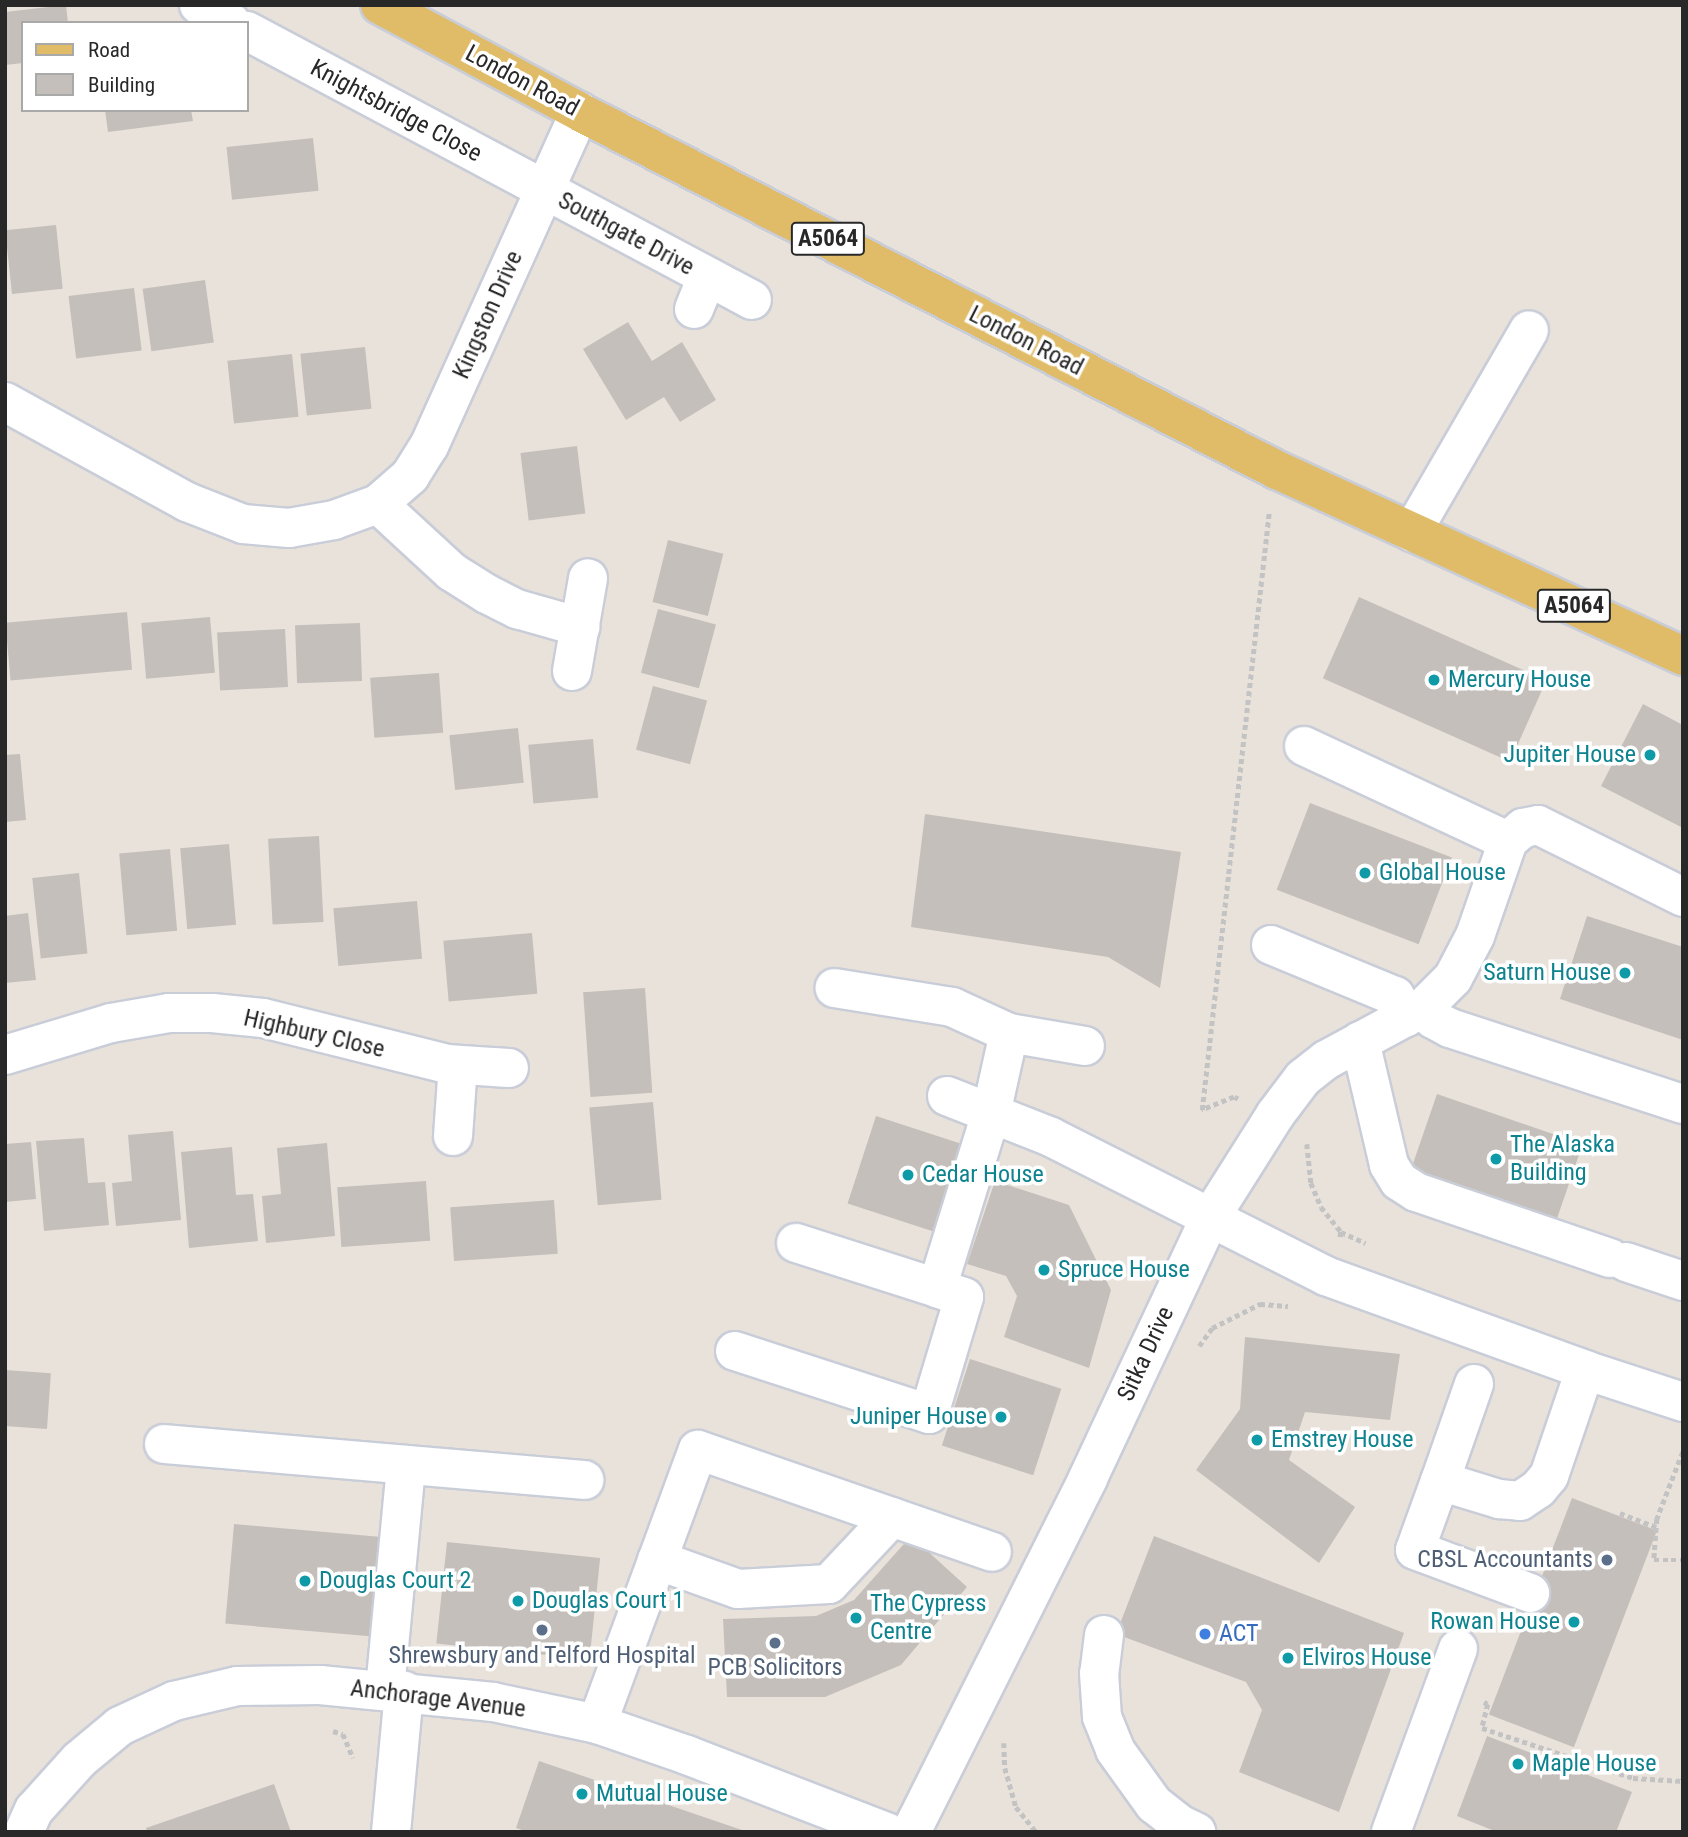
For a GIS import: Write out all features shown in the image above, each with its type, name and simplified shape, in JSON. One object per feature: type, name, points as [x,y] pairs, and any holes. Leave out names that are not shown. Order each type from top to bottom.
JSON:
[{"type":"main road","name":"London Road","points":[[380,5],[580,112],[1277,470],[1683,656]]},
{"type":"street","points":[[199,5],[227,21]]},
{"type":"street","name":"Knightsbridge Close","points":[[248,32],[545,191]]},
{"type":"street","name":"Kingston Drive","points":[[5,402],[187,502],[243,524],[289,527],[334,520],[378,504],[410,476],[429,446],[580,112]]},
{"type":"street","name":"Southgate Drive","points":[[545,191],[701,292],[752,300]]},
{"type":"street","points":[[1412,532],[1529,330]]},
{"type":"street","points":[[378,504],[452,572],[487,594],[517,609],[580,627]]},
{"type":"street","points":[[572,671],[588,578]]},
{"type":"street","points":[[1304,746],[1508,841],[1523,828],[1538,825],[1683,897]]},
{"type":"street","name":"Sitka Drive","points":[[911,1832],[1082,1490],[1210,1217],[1275,1115],[1303,1078],[1360,1041],[1415,1012],[1453,978],[1475,936],[1508,841]]},
{"type":"street","points":[[1271,945],[1395,996],[1415,1012],[1450,1028],[1683,1104]]},
{"type":"street","points":[[835,988],[952,1007],[1009,1033],[1084,1046]]},
{"type":"street","name":"Highbury Close","points":[[5,1055],[111,1023],[169,1013],[212,1013],[263,1018],[458,1065],[509,1068]]},
{"type":"street","points":[[937,1288],[991,1114],[1009,1033]]},
{"type":"street","points":[[1360,1041],[1389,1165],[1398,1181],[1416,1192],[1683,1282]]},
{"type":"street","points":[[453,1136],[458,1065]]},
{"type":"street","points":[[947,1097],[1051,1137],[1326,1276],[1585,1370],[1683,1402]]},
{"type":"street","points":[[735,1351],[929,1414],[964,1297],[796,1243]]},
{"type":"street","points":[[1440,1481],[1499,1499],[1520,1501],[1538,1489],[1549,1476],[1585,1370]]},
{"type":"street","points":[[1474,1384],[1415,1550],[1530,1593]]},
{"type":"street","points":[[164,1444],[584,1480]]},
{"type":"street","points":[[597,1724],[698,1450],[992,1552]]},
{"type":"street","points":[[391,1832],[406,1465]]},
{"type":"street","points":[[657,1560],[738,1589],[829,1584],[892,1517]]},
{"type":"street","points":[[1104,1635],[1099,1673],[1102,1717],[1115,1750],[1154,1804],[1181,1825],[1196,1832]]},
{"type":"street","points":[[1391,1832],[1458,1650]]},
{"type":"street","name":"Anchorage Avenue","points":[[24,1832],[34,1810],[79,1760],[120,1726],[174,1701],[237,1686],[320,1685],[395,1690],[493,1702],[597,1724],[687,1755],[887,1832]]},
{"type":"path","points":[[1277,470],[1265,535],[1202,1110],[1234,1097],[1275,1115],[1309,1124],[1307,1144],[1311,1184],[1321,1207],[1341,1232],[1338,1245]]},
{"type":"path","points":[[1196,1350],[1212,1328],[1260,1304],[1297,1307]]},
{"type":"path","points":[[1683,1452],[1656,1527],[1654,1560],[1683,1560]]},
{"type":"path","points":[[1620,1513],[1656,1527]]},
{"type":"path","points":[[1444,1686],[1488,1704],[1482,1728],[1633,1779],[1683,1781]]},
{"type":"path","points":[[321,1726],[342,1734],[351,1748],[354,1763]]},
{"type":"path","points":[[1003,1729],[1005,1768],[1016,1807],[1036,1832]]},
{"type":"building","points":[[66,5],[68,21],[21,21],[21,63],[5,65],[5,12]]},
{"type":"building","points":[[105,112],[191,112],[193,121],[108,132]]},
{"type":"building","points":[[313,138],[319,191],[232,200],[226,147]]},
{"type":"building","points":[[56,225],[63,289],[12,294],[5,230]]},
{"type":"building","points":[[205,280],[214,342],[151,351],[143,289]]},
{"type":"building","points":[[134,288],[142,351],[76,359],[68,296]]},
{"type":"building","points":[[628,322],[652,361],[682,342],[716,400],[680,422],[664,397],[626,420],[583,349]]},
{"type":"building","points":[[365,347],[371,409],[307,415],[300,354]]},
{"type":"building","points":[[292,354],[299,417],[234,423],[227,361]]},
{"type":"building","points":[[577,446],[585,513],[529,520],[520,453]]},
{"type":"building","points":[[668,540],[723,554],[708,616],[653,602]]},
{"type":"building","name":"Mercury House","points":[[1359,597],[1546,680],[1510,762],[1323,678]]},
{"type":"building","points":[[658,609],[716,625],[699,688],[641,673]]},
{"type":"building","points":[[127,612],[132,670],[11,680],[5,623]]},
{"type":"building","points":[[210,617],[215,673],[146,679],[141,623]]},
{"type":"building","points":[[360,623],[362,681],[297,683],[295,625]]},
{"type":"building","points":[[285,629],[288,687],[220,690],[217,633]]},
{"type":"building","points":[[439,673],[443,733],[374,738],[370,678]]},
{"type":"building","points":[[653,686],[707,700],[690,764],[636,750]]},
{"type":"building","name":"Jupiter House","points":[[1643,704],[1683,725],[1683,828],[1601,786]]},
{"type":"building","points":[[518,728],[524,783],[455,790],[449,735]]},
{"type":"building","points":[[593,739],[598,798],[533,803],[528,745]]},
{"type":"building","points":[[20,754],[26,820],[5,822],[5,755]]},
{"type":"building","name":"Global House","points":[[1310,803],[1452,857],[1419,944],[1277,890]]},
{"type":"building","points":[[925,814],[1181,852],[1160,988],[1108,957],[911,927]]},
{"type":"building","points":[[319,836],[324,922],[273,925],[268,839]]},
{"type":"building","points":[[229,844],[236,925],[187,929],[180,848]]},
{"type":"building","points":[[170,849],[177,931],[126,935],[119,853]]},
{"type":"building","points":[[79,873],[87,954],[41,958],[32,878]]},
{"type":"building","points":[[417,901],[422,959],[338,966],[333,908]]},
{"type":"building","points":[[28,913],[36,980],[5,983],[5,916]]},
{"type":"building","name":"Saturn House","points":[[1587,916],[1683,947],[1683,1040],[1560,999]]},
{"type":"building","points":[[532,933],[537,994],[449,1002],[443,941]]},
{"type":"building","points":[[645,988],[652,1093],[590,1097],[583,992]]},
{"type":"building","name":"The Alaska Building","points":[[1437,1094],[1583,1144],[1555,1225],[1409,1174]]},
{"type":"building","points":[[653,1102],[662,1200],[598,1205],[589,1108]]},
{"type":"building","name":"Cedar House","points":[[876,1116],[967,1146],[939,1233],[848,1203]]},
{"type":"building","points":[[173,1131],[181,1220],[116,1226],[112,1183],[132,1181],[128,1135]]},
{"type":"building","points":[[84,1138],[88,1183],[105,1182],[109,1225],[44,1231],[36,1141]]},
{"type":"building","points":[[31,1142],[36,1199],[5,1202],[5,1144]]},
{"type":"building","points":[[327,1143],[335,1236],[266,1243],[262,1196],[281,1194],[277,1148]]},
{"type":"building","points":[[232,1147],[236,1195],[253,1194],[258,1241],[189,1248],[181,1152]]},
{"type":"building","points":[[426,1181],[430,1241],[341,1247],[337,1187]]},
{"type":"building","name":"Spruce House","points":[[995,1181],[1069,1205],[1111,1290],[1089,1368],[1004,1337],[1017,1296],[1006,1276],[967,1264]]},
{"type":"building","points":[[554,1200],[558,1254],[454,1261],[450,1207]]},
{"type":"building","name":"Emstrey House","points":[[1245,1337],[1400,1354],[1390,1420],[1305,1412],[1289,1460],[1355,1507],[1319,1563],[1196,1470],[1240,1409]]},
{"type":"building","name":"Juniper House","points":[[970,1359],[1061,1389],[1033,1475],[942,1446]]},
{"type":"building","points":[[5,1370],[51,1373],[47,1429],[5,1426]]},
{"type":"building","name":"Rowan House","points":[[1572,1498],[1657,1531],[1574,1747],[1489,1715]]},
{"type":"building","name":"Douglas Court 2","points":[[234,1524],[384,1537],[376,1637],[225,1624]]},
{"type":"building","name":"The Cypress Centre","points":[[911,1536],[967,1587],[901,1665],[825,1697],[727,1697],[723,1619],[816,1616],[854,1600]]},
{"type":"building","name":"Elviros House","points":[[1154,1536],[1404,1633],[1339,1812],[1239,1772],[1262,1710],[1246,1682],[1116,1634]]},
{"type":"building","name":"Douglas Court 1","points":[[447,1542],[600,1558],[589,1660],[436,1643]]},
{"type":"building","name":"Maple House","points":[[1487,1736],[1632,1792],[1616,1832],[1497,1832],[1457,1816]]},
{"type":"building","name":"Mutual House","points":[[539,1761],[745,1832],[528,1832],[516,1828]]},
{"type":"building","points":[[274,1784],[291,1832],[147,1832],[146,1828]]},
{"type":"place","name":"Mercury House","points":[[1434,680]]},
{"type":"place","name":"Jupiter House","points":[[1650,755]]},
{"type":"place","name":"Global House","points":[[1365,873]]},
{"type":"place","name":"Saturn House","points":[[1625,973]]},
{"type":"place","name":"The Alaska Building","points":[[1496,1159]]},
{"type":"place","name":"Cedar House","points":[[908,1175]]},
{"type":"place","name":"Spruce House","points":[[1044,1270]]},
{"type":"place","name":"Juniper House","points":[[1001,1417]]},
{"type":"place","name":"Emstrey House","points":[[1257,1440]]},
{"type":"place","name":"CBSL Accountants","points":[[1607,1560]]},
{"type":"place","name":"Douglas Court 2","points":[[305,1581]]},
{"type":"place","name":"Douglas Court 1","points":[[518,1601]]},
{"type":"place","name":"The Cypress Centre","points":[[856,1618]]},
{"type":"place","name":"Rowan House","points":[[1574,1622]]},
{"type":"place","name":"Shrewsbury and Telford Hospital","points":[[542,1630]]},
{"type":"place","name":"ACT","points":[[1205,1634]]},
{"type":"place","name":"PCB Solicitors","points":[[775,1643]]},
{"type":"place","name":"Elviros House","points":[[1288,1658]]},
{"type":"place","name":"Maple House","points":[[1518,1764]]},
{"type":"place","name":"Mutual House","points":[[582,1794]]}]
